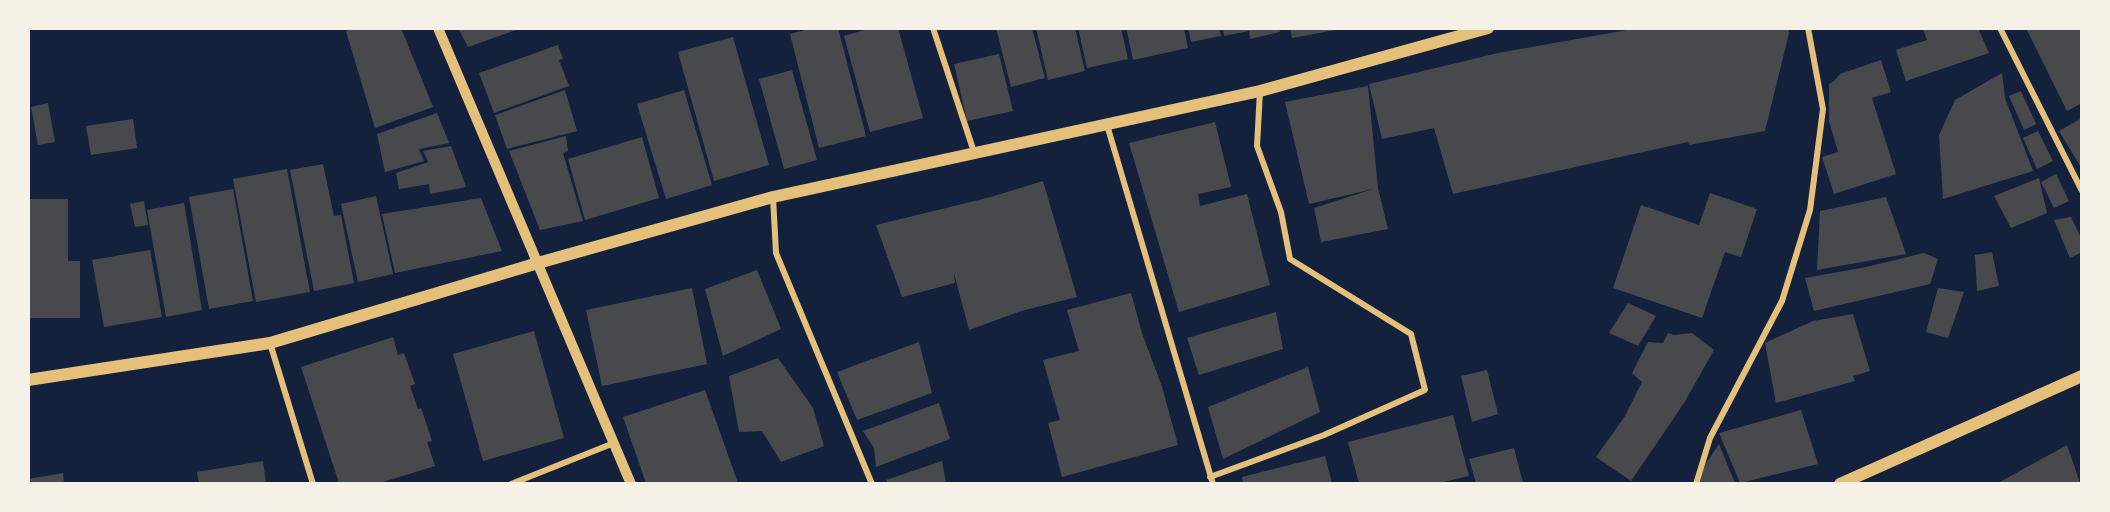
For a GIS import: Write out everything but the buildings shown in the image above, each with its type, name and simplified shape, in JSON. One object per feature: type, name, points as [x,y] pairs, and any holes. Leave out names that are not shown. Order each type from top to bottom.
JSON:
[{"type":"main road","points":[[28,380],[270,344],[538,263],[773,197],[1260,91],[1488,28]]},
{"type":"main road","points":[[1840,483],[2082,376]]},
{"type":"street","points":[[438,28],[631,483]]},
{"type":"street","points":[[933,28],[974,152]]},
{"type":"street","points":[[1696,483],[1710,438],[1782,301],[1810,210],[1823,109],[1808,28]]},
{"type":"street","points":[[2000,28],[2082,191]]},
{"type":"street","points":[[1107,125],[1211,480],[1324,435],[1425,390],[1412,334],[1290,259],[1281,212],[1257,146],[1260,91]]},
{"type":"street","points":[[773,197],[776,253],[872,483]]},
{"type":"street","points":[[270,344],[313,483]]},
{"type":"street","points":[[511,483],[614,443]]}]
